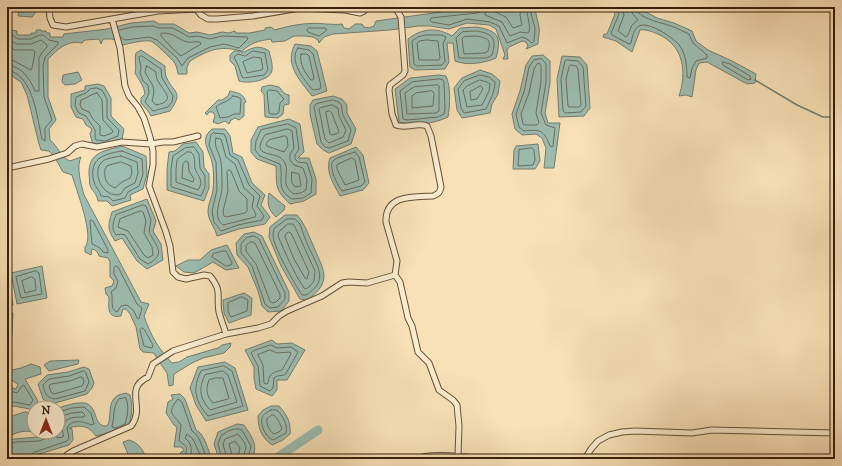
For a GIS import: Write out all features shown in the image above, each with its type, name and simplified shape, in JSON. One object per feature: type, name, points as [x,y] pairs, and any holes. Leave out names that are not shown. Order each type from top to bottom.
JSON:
[{"type":"street","points":[[49,7],[50,18],[53,25],[66,27],[158,11],[196,9],[201,15],[208,19],[217,20],[300,8],[345,10],[360,13],[364,11],[366,7]]},
{"type":"street","points":[[395,7],[401,17],[405,71],[403,75],[390,85],[389,90],[393,120],[396,125],[400,127],[423,124],[426,126],[431,136],[441,187],[438,195],[403,198],[392,203],[386,216],[386,222],[397,261],[395,274],[400,282],[408,318],[412,326],[418,352],[429,363],[439,390],[453,400],[457,405],[459,426],[458,456]]},
{"type":"street","points":[[112,19],[120,48],[125,86],[129,96],[138,107],[144,118],[153,151],[153,165],[149,186],[170,246],[173,272],[178,277],[186,279],[204,275],[210,276],[215,282],[219,292],[219,312],[226,334]]},
{"type":"street","points":[[7,168],[49,159],[67,153],[75,146],[82,144],[96,147],[122,142],[151,144],[173,142],[198,136]]},
{"type":"street","points":[[64,459],[73,451],[131,426],[134,422],[137,408],[135,391],[137,385],[140,381],[148,377],[153,364],[173,351],[226,334],[271,324],[287,311],[322,296],[342,283],[367,283],[395,274]]},
{"type":"street","points":[[585,459],[598,441],[609,435],[622,432],[692,433],[712,430],[835,433]]},
{"type":"street","points":[[417,459],[425,456],[458,456],[484,459]]},
{"type":"water","points":[[13,7],[33,7],[35,13],[32,17],[18,16],[19,11]]},
{"type":"water","points":[[497,7],[536,7],[536,15],[539,24],[538,44],[526,49],[528,46],[526,42],[522,41],[509,47],[507,50],[508,59],[503,59],[505,55],[496,29],[489,25],[467,23],[449,29],[418,26],[390,30],[333,34],[324,37],[319,43],[318,40],[313,37],[305,36],[294,36],[285,41],[272,42],[271,39],[262,40],[248,46],[241,52],[260,47],[269,51],[272,65],[271,74],[268,77],[253,82],[239,81],[235,66],[230,61],[230,55],[234,51],[241,51],[226,48],[209,51],[190,61],[187,67],[187,74],[178,74],[174,62],[151,41],[141,41],[123,45],[114,39],[103,39],[101,44],[99,39],[85,40],[82,43],[77,42],[63,46],[48,59],[48,97],[56,120],[49,129],[50,140],[62,155],[70,161],[81,157],[79,171],[84,195],[141,302],[149,304],[144,316],[159,347],[172,363],[179,362],[187,357],[231,343],[230,347],[224,353],[203,358],[174,374],[173,385],[169,386],[167,373],[154,353],[143,352],[140,349],[136,327],[126,309],[123,309],[121,316],[113,316],[109,311],[109,297],[106,294],[105,288],[112,286],[114,281],[110,277],[110,262],[108,258],[99,256],[97,251],[93,249],[91,255],[85,252],[88,234],[81,201],[72,175],[63,172],[54,156],[49,151],[41,150],[27,95],[21,82],[7,73],[7,29],[17,31],[17,35],[31,35],[31,33],[36,33],[36,30],[41,30],[50,33],[50,37],[63,37],[64,34],[107,29],[131,23],[154,21],[159,24],[174,24],[189,33],[197,32],[210,35],[235,31],[236,33],[250,33],[265,30],[265,28],[271,27],[275,30],[294,25],[313,23],[342,24],[344,28],[349,29],[355,24],[362,24],[364,27],[369,28],[374,26],[376,21],[441,12]]},
{"type":"water","points":[[612,7],[637,7],[657,18],[674,23],[692,31],[696,41],[708,50],[756,74],[755,83],[747,84],[707,62],[699,63],[696,70],[692,97],[686,95],[679,96],[683,78],[683,69],[681,60],[673,45],[667,39],[658,34],[645,30],[640,30],[632,52],[616,41],[603,37],[604,34],[607,34],[615,14]]},
{"type":"water","points":[[477,27],[490,30],[497,36],[499,44],[496,58],[476,63],[460,63],[455,61],[453,43],[447,43],[449,62],[445,69],[415,70],[410,67],[408,39],[413,35],[424,31],[435,30],[452,36],[460,28]]},
{"type":"water","points":[[295,44],[311,46],[317,51],[327,91],[312,96],[298,78],[291,59]]},
{"type":"water","points":[[141,50],[165,66],[166,76],[177,95],[177,99],[170,111],[151,116],[141,103],[141,98],[145,94],[135,73],[135,58],[136,53]]},
{"type":"water","points":[[543,55],[550,61],[550,83],[545,113],[548,123],[560,123],[554,168],[544,168],[546,148],[542,138],[536,134],[522,135],[515,129],[512,114],[520,91],[526,65],[532,56]]},
{"type":"water","points":[[562,56],[580,57],[587,65],[590,108],[584,116],[559,117],[557,79]]},
{"type":"water","points":[[480,70],[492,74],[500,81],[498,94],[492,104],[490,113],[462,118],[457,110],[454,88],[462,78]]},
{"type":"water","points":[[78,72],[82,80],[75,84],[65,85],[62,82],[63,75]]},
{"type":"water","points":[[439,75],[446,76],[448,80],[450,102],[448,117],[424,124],[399,122],[395,89],[410,78]]},
{"type":"water","points":[[98,84],[104,86],[111,98],[111,116],[124,129],[122,139],[106,145],[93,145],[90,134],[92,129],[86,125],[83,119],[76,117],[71,107],[71,94],[85,90],[85,86]]},
{"type":"water","points":[[270,85],[279,87],[285,94],[289,95],[289,104],[284,105],[283,114],[278,118],[265,117],[264,94],[261,91],[262,87]]},
{"type":"water","points":[[230,91],[240,94],[245,99],[244,116],[239,120],[235,118],[231,120],[229,124],[225,121],[218,124],[213,122],[215,116],[213,112],[209,112],[207,115],[205,113],[218,100],[222,100],[228,96]]},
{"type":"water","points":[[333,96],[342,99],[347,105],[347,113],[356,129],[351,144],[329,153],[317,144],[310,114],[310,105],[313,100]]},
{"type":"water","points":[[289,119],[300,124],[304,152],[298,158],[309,158],[316,179],[316,194],[304,201],[290,204],[281,195],[277,187],[276,166],[257,159],[251,152],[251,140],[258,127]]},
{"type":"water","points":[[212,129],[225,129],[230,136],[233,153],[242,157],[252,183],[265,195],[261,205],[270,217],[265,224],[239,229],[217,236],[209,218],[208,211],[213,190],[214,176],[212,162],[205,141],[208,133]]},
{"type":"water","points":[[196,142],[203,152],[204,167],[209,174],[209,188],[204,201],[167,190],[169,152],[175,151],[183,144]]},
{"type":"water","points":[[538,144],[540,161],[535,169],[513,169],[514,150],[516,146]]},
{"type":"water","points":[[122,146],[146,156],[147,174],[143,189],[130,195],[131,200],[112,206],[107,201],[98,201],[90,185],[89,167],[91,161],[98,154],[109,149]]},
{"type":"water","points":[[356,147],[363,155],[369,183],[363,190],[340,196],[329,173],[330,158]]},
{"type":"water","points":[[269,193],[285,206],[284,210],[276,217],[269,206]]},
{"type":"water","points":[[147,199],[156,221],[153,231],[161,244],[163,260],[147,269],[137,261],[122,238],[115,241],[109,227],[112,212]]},
{"type":"water","points":[[285,215],[297,215],[300,218],[323,268],[324,275],[321,287],[307,300],[300,299],[281,266],[269,237],[270,227]]},
{"type":"water","points":[[254,232],[262,236],[289,292],[289,301],[281,311],[268,312],[262,306],[258,291],[248,267],[237,255],[236,243],[244,234]]},
{"type":"water","points":[[227,245],[239,268],[226,270],[213,262],[194,273],[184,272],[176,266],[188,260],[200,260],[211,250]]},
{"type":"water","points":[[42,266],[47,298],[17,304],[11,273]]},
{"type":"water","points":[[7,275],[13,305],[7,306]]},
{"type":"water","points":[[244,293],[252,298],[251,315],[229,323],[224,313],[223,300]]},
{"type":"water","points":[[7,313],[13,313],[11,351],[7,351]]},
{"type":"water","points":[[272,340],[277,344],[292,343],[305,350],[287,380],[277,380],[277,390],[272,396],[256,389],[254,367],[245,350]]},
{"type":"water","points":[[79,360],[78,364],[49,371],[44,365],[50,361]]},
{"type":"water","points":[[225,362],[235,368],[248,410],[206,421],[196,405],[190,388],[198,367]]},
{"type":"water","points":[[31,364],[40,367],[41,374],[25,379],[37,400],[26,400],[26,408],[14,406],[7,408],[7,386],[16,389],[18,384],[14,381],[7,381],[7,371]]},
{"type":"water","points":[[84,367],[89,369],[94,383],[87,394],[66,400],[43,399],[38,384],[47,375],[68,372]]},
{"type":"water","points":[[126,393],[130,395],[132,408],[128,428],[96,436],[88,428],[81,426],[69,428],[72,429],[73,440],[69,445],[36,455],[31,459],[7,459],[7,441],[26,438],[26,440],[66,440],[66,406],[77,403],[89,405],[94,411],[99,423],[107,426],[110,419],[112,403],[118,395]]},
{"type":"water","points":[[180,394],[185,399],[196,430],[202,435],[212,459],[183,459],[180,455],[181,452],[184,451],[182,447],[174,447],[177,427],[166,413],[168,402],[173,399],[171,395]]},
{"type":"water","points":[[271,406],[279,406],[282,409],[290,426],[290,434],[283,440],[272,445],[261,433],[258,416],[263,410]]},
{"type":"water","points":[[26,412],[26,431],[13,434],[7,438],[7,422],[10,417]]},
{"type":"water","points":[[237,424],[244,425],[252,437],[255,445],[254,454],[251,459],[219,459],[214,444],[218,432]]},
{"type":"water","points":[[129,440],[140,447],[147,459],[130,459],[123,442]]},
{"type":"waterway","points":[[755,80],[797,105],[823,117],[835,117]]},
{"type":"waterway","points":[[275,459],[318,430]]}]
